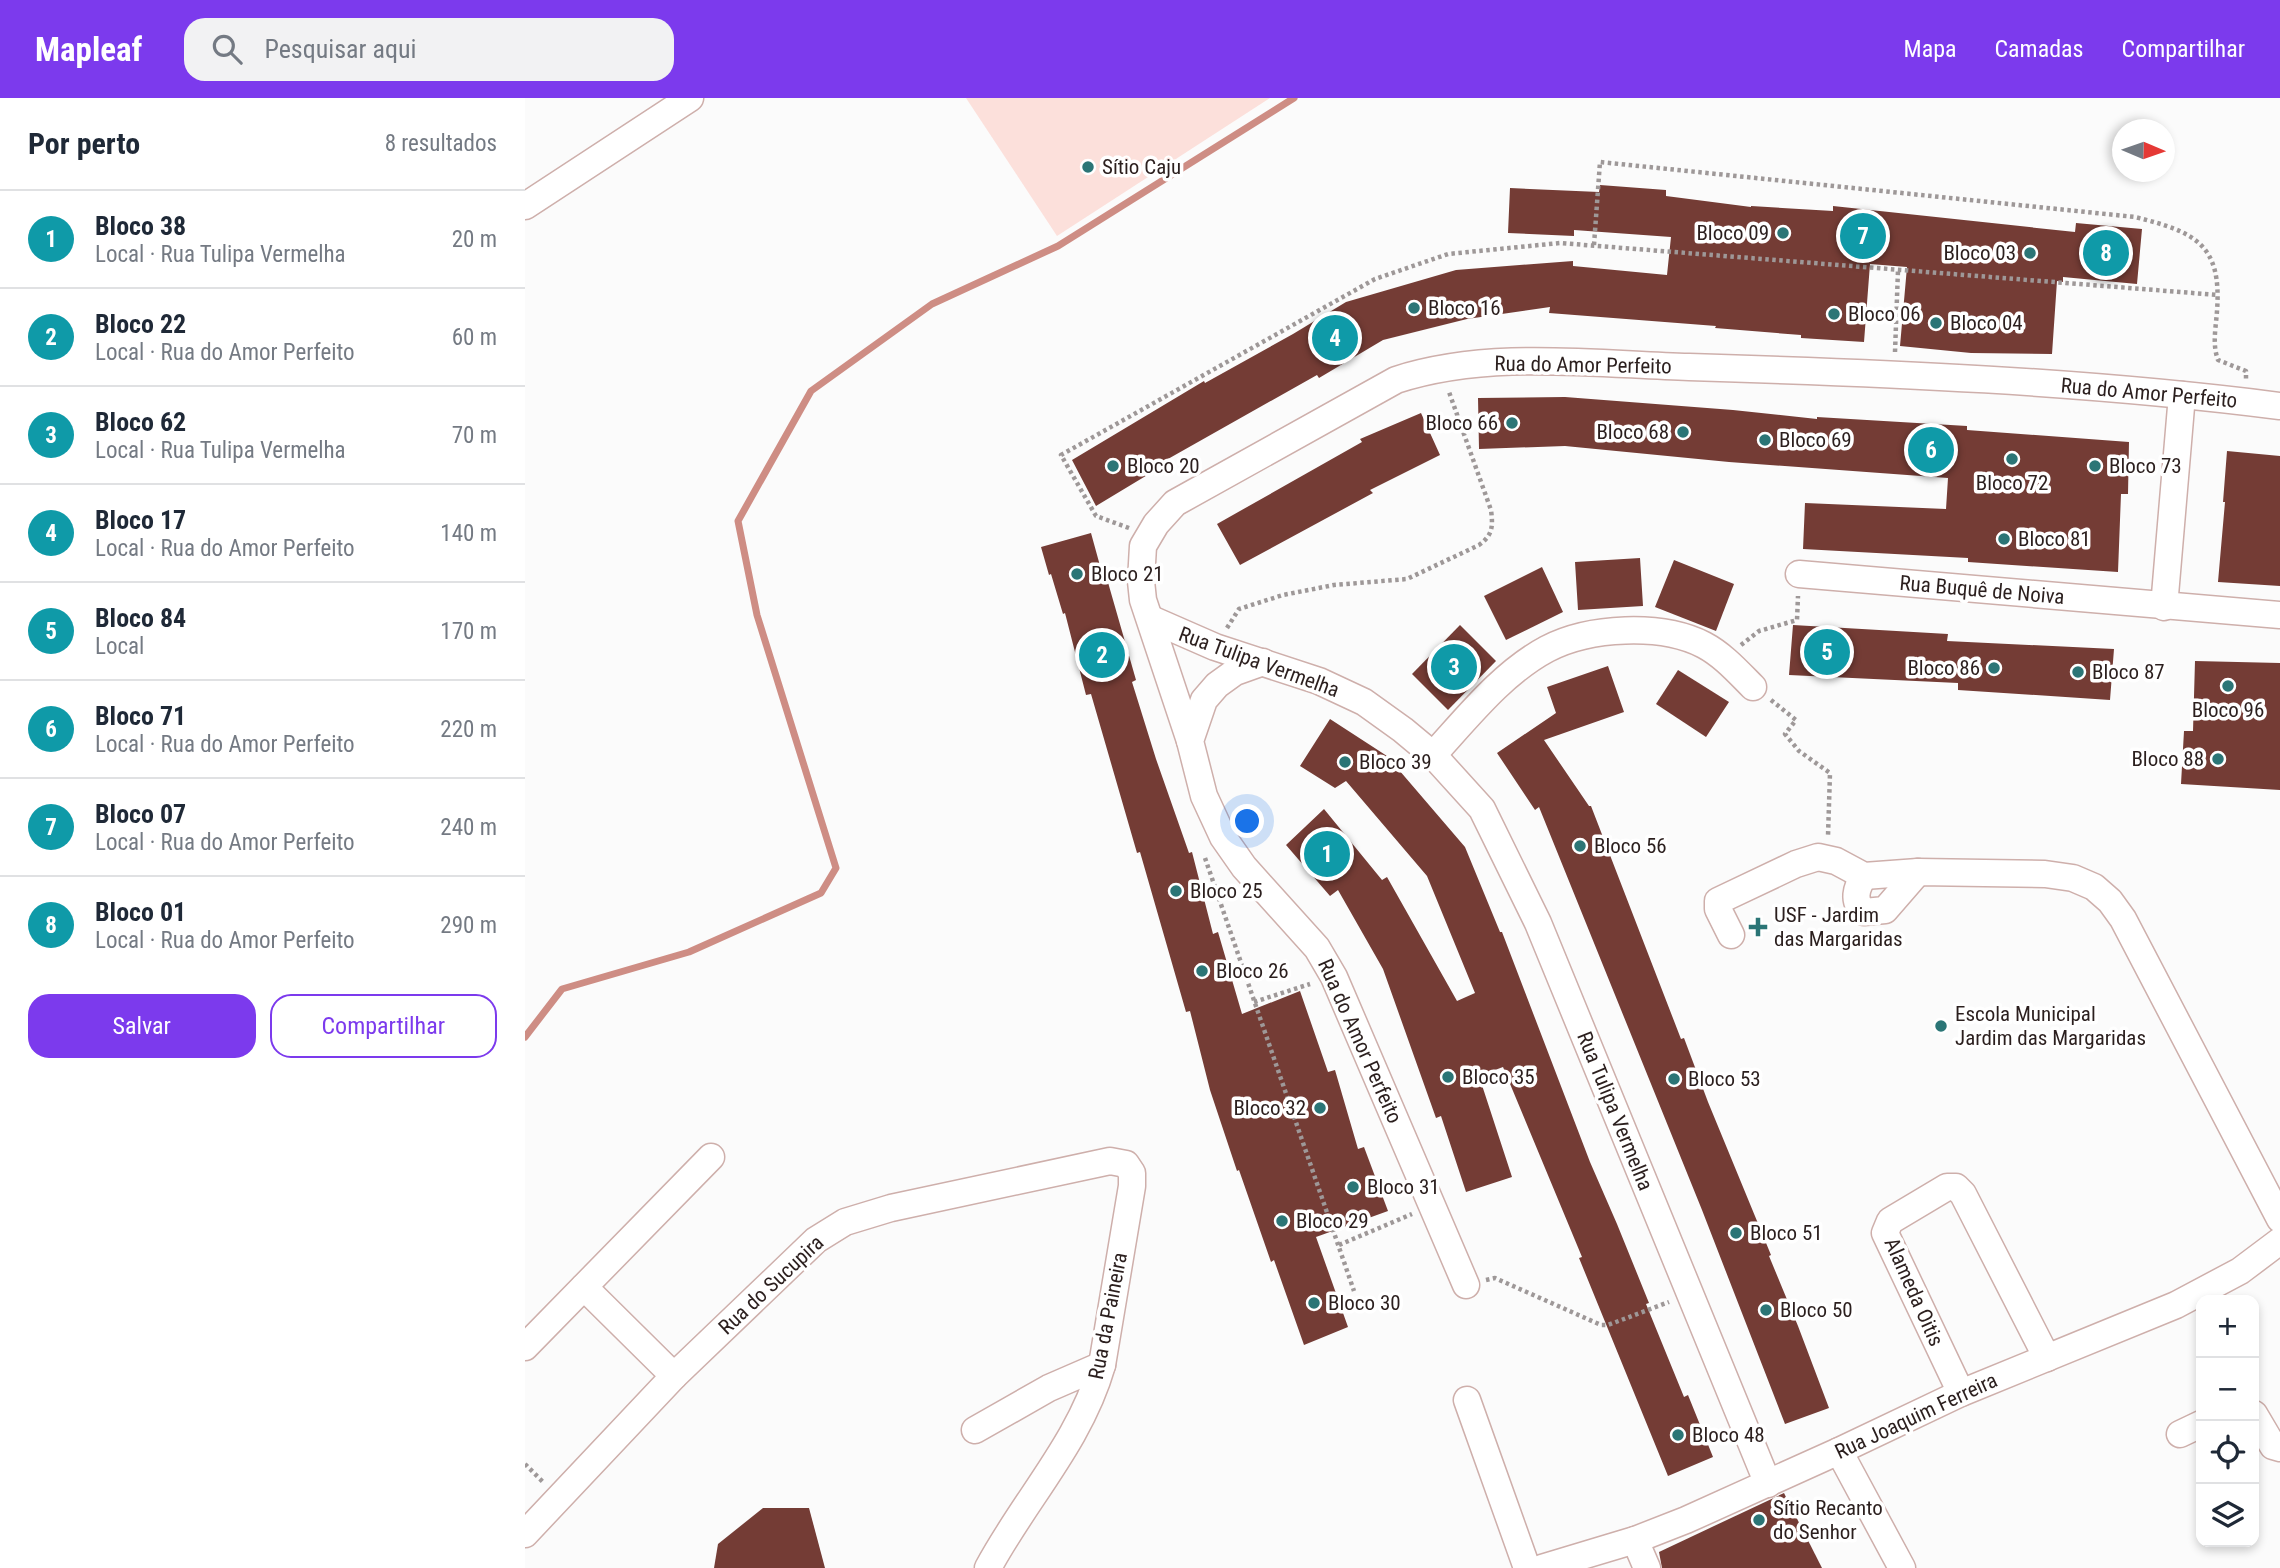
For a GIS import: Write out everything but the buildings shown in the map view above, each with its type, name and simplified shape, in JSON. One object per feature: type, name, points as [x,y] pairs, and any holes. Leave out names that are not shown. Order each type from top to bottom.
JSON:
[{"type":"street","points":[[525,206],[690,98]]},
{"type":"street","name":"Rua do Amor Perfeito","points":[[1466,1285],[1333,977],[1317,948],[1297,923],[1244,867],[1223,836],[1204,796],[1143,600],[1141,581],[1142,554],[1147,540],[1156,524],[1175,503],[1396,380],[1428,369],[1515,361],[1894,374],[2182,395],[2280,406]]},
{"type":"street","points":[[2164,607],[2182,395]]},
{"type":"street","name":"Rua Buquê de Noiva","points":[[1800,574],[2280,615]]},
{"type":"street","name":"Rua Tulipa Vermelha","points":[[1151,620],[1215,647],[1319,681],[1364,702],[1433,755],[1482,809],[1538,923],[1768,1485]]},
{"type":"street","points":[[1433,755],[1510,675],[1545,650],[1567,640],[1585,636],[1631,630],[1666,633],[1703,645],[1726,661],[1753,687]]},
{"type":"street","points":[[1189,741],[1204,700],[1217,685],[1235,672],[1263,662]]},
{"type":"street","points":[[1731,935],[1718,909],[1718,901],[1796,864],[1818,857],[1836,861],[1864,876],[1918,872],[2059,876],[2084,881],[2110,901],[2123,919],[2280,1219]]},
{"type":"street","points":[[1864,876],[1856,891],[1856,900],[1864,912],[1873,913],[1885,911],[1918,872]]},
{"type":"street","points":[[525,1347],[712,1157]]},
{"type":"street","name":"Rua do Sucupira","points":[[525,1534],[674,1376],[816,1240],[845,1222],[891,1208],[1096,1164],[1119,1161],[1126,1164]]},
{"type":"street","name":"Rua da Paineira","points":[[988,1568],[1066,1448],[1087,1406],[1102,1365],[1132,1186],[1132,1173],[1126,1164]]},
{"type":"street","name":"Alameda Oitis","points":[[1961,1393],[1885,1233],[1890,1221],[1947,1187],[1956,1187],[1963,1194],[2047,1358]]},
{"type":"street","name":"Rua Joaquim Ferreira","points":[[2207,1295],[2280,1241]]},
{"type":"street","points":[[584,1287],[674,1376]]},
{"type":"street","name":"Rua Joaquim Ferreira","points":[[1542,1568],[1635,1540],[1768,1485],[1961,1393],[2176,1305],[2196,1302]]},
{"type":"street","points":[[975,1430],[1049,1388],[1102,1365]]},
{"type":"street","points":[[1467,1399],[1527,1568]]},
{"type":"street","points":[[2258,1421],[2273,1446],[2280,1448]]},
{"type":"street","points":[[1839,1451],[1902,1568]]},
{"type":"street","points":[[1635,1540],[1647,1568]]},
{"type":"path","points":[[1594,246],[1600,162],[2135,217],[2172,226],[2203,244],[2216,268],[2218,295],[2214,350],[2218,360],[2246,371],[2246,401]]},
{"type":"path","points":[[1147,540],[1124,525],[1096,516],[1061,455],[1375,279],[1448,254],[1560,243],[2218,295]]},
{"type":"path","points":[[1894,374],[1898,270]]},
{"type":"path","points":[[1215,647],[1239,609],[1283,595],[1333,585],[1407,579],[1489,538],[1493,527],[1491,510],[1441,368]]},
{"type":"path","points":[[1759,631],[1797,620]]},
{"type":"path","points":[[1753,687],[1796,720],[1785,734],[1799,751],[1830,773],[1828,841]]},
{"type":"path","points":[[1205,857],[1354,1291]]},
{"type":"path","points":[[1254,1002],[1333,977]]},
{"type":"path","points":[[1339,1245],[1432,1205]]},
{"type":"path","points":[[1466,1285],[1495,1278],[1601,1325],[1608,1325],[1690,1294]]},
{"type":"shaded area","name":"Sítio Caju","points":[[966,98],[1270,98],[1057,236]]},
{"type":"waterway","points":[[525,1037],[562,989],[689,952],[821,893],[836,868],[757,615],[738,521],[811,391],[932,304],[1058,246],[1294,98]]},
{"type":"place","name":"Sítio Caju","points":[[1088,167]]},
{"type":"place","name":"Bloco 09","points":[[1783,233]]},
{"type":"place","name":"Bloco 07","points":[[1863,236]]},
{"type":"place","name":"Bloco 03","points":[[2030,253]]},
{"type":"place","name":"Bloco 01","points":[[2106,253]]},
{"type":"place","name":"Bloco 16","points":[[1414,308]]},
{"type":"place","name":"Bloco 06","points":[[1834,314]]},
{"type":"place","name":"Bloco 04","points":[[1936,323]]},
{"type":"place","name":"Bloco 17","points":[[1335,338]]},
{"type":"place","name":"Bloco 66","points":[[1512,423]]},
{"type":"place","name":"Bloco 68","points":[[1683,432]]},
{"type":"place","name":"Bloco 69","points":[[1765,440]]},
{"type":"place","name":"Bloco 71","points":[[1931,450]]},
{"type":"place","name":"Bloco 72","points":[[2012,459]]},
{"type":"place","name":"Bloco 20","points":[[1113,466]]},
{"type":"place","name":"Bloco 73","points":[[2095,466]]},
{"type":"place","name":"Bloco 81","points":[[2004,539]]},
{"type":"place","name":"Bloco 21","points":[[1077,574]]},
{"type":"place","name":"Bloco 84","points":[[1827,652]]},
{"type":"place","name":"Bloco 22","points":[[1102,655]]},
{"type":"place","name":"Bloco 62","points":[[1454,667]]},
{"type":"place","name":"Bloco 86","points":[[1994,668]]},
{"type":"place","name":"Bloco 87","points":[[2078,672]]},
{"type":"place","name":"Bloco 96","points":[[2228,686]]},
{"type":"place","name":"Bloco 88","points":[[2218,759]]},
{"type":"place","name":"Bloco 39","points":[[1345,762]]},
{"type":"place","name":"Bloco 56","points":[[1580,846]]},
{"type":"place","name":"Bloco 38","points":[[1327,854]]},
{"type":"place","name":"Bloco 25","points":[[1176,891]]},
{"type":"place","name":"USF - Jardim das Margaridas","points":[[1758,927]]},
{"type":"place","name":"Bloco 26","points":[[1202,971]]},
{"type":"place","name":"Escola Municipal Jardim das Margaridas","points":[[1941,1026]]},
{"type":"place","name":"Bloco 35","points":[[1448,1077]]},
{"type":"place","name":"Bloco 53","points":[[1674,1079]]},
{"type":"place","name":"Bloco 32","points":[[1320,1108]]},
{"type":"place","name":"Bloco 31","points":[[1353,1187]]},
{"type":"place","name":"Bloco 29","points":[[1282,1221]]},
{"type":"place","name":"Bloco 51","points":[[1736,1233]]},
{"type":"place","name":"Bloco 30","points":[[1314,1303]]},
{"type":"place","name":"Bloco 50","points":[[1766,1310]]},
{"type":"place","name":"Bloco 48","points":[[1678,1435]]},
{"type":"place","name":"Sítio Recanto do Senhor","points":[[1759,1520]]}]
